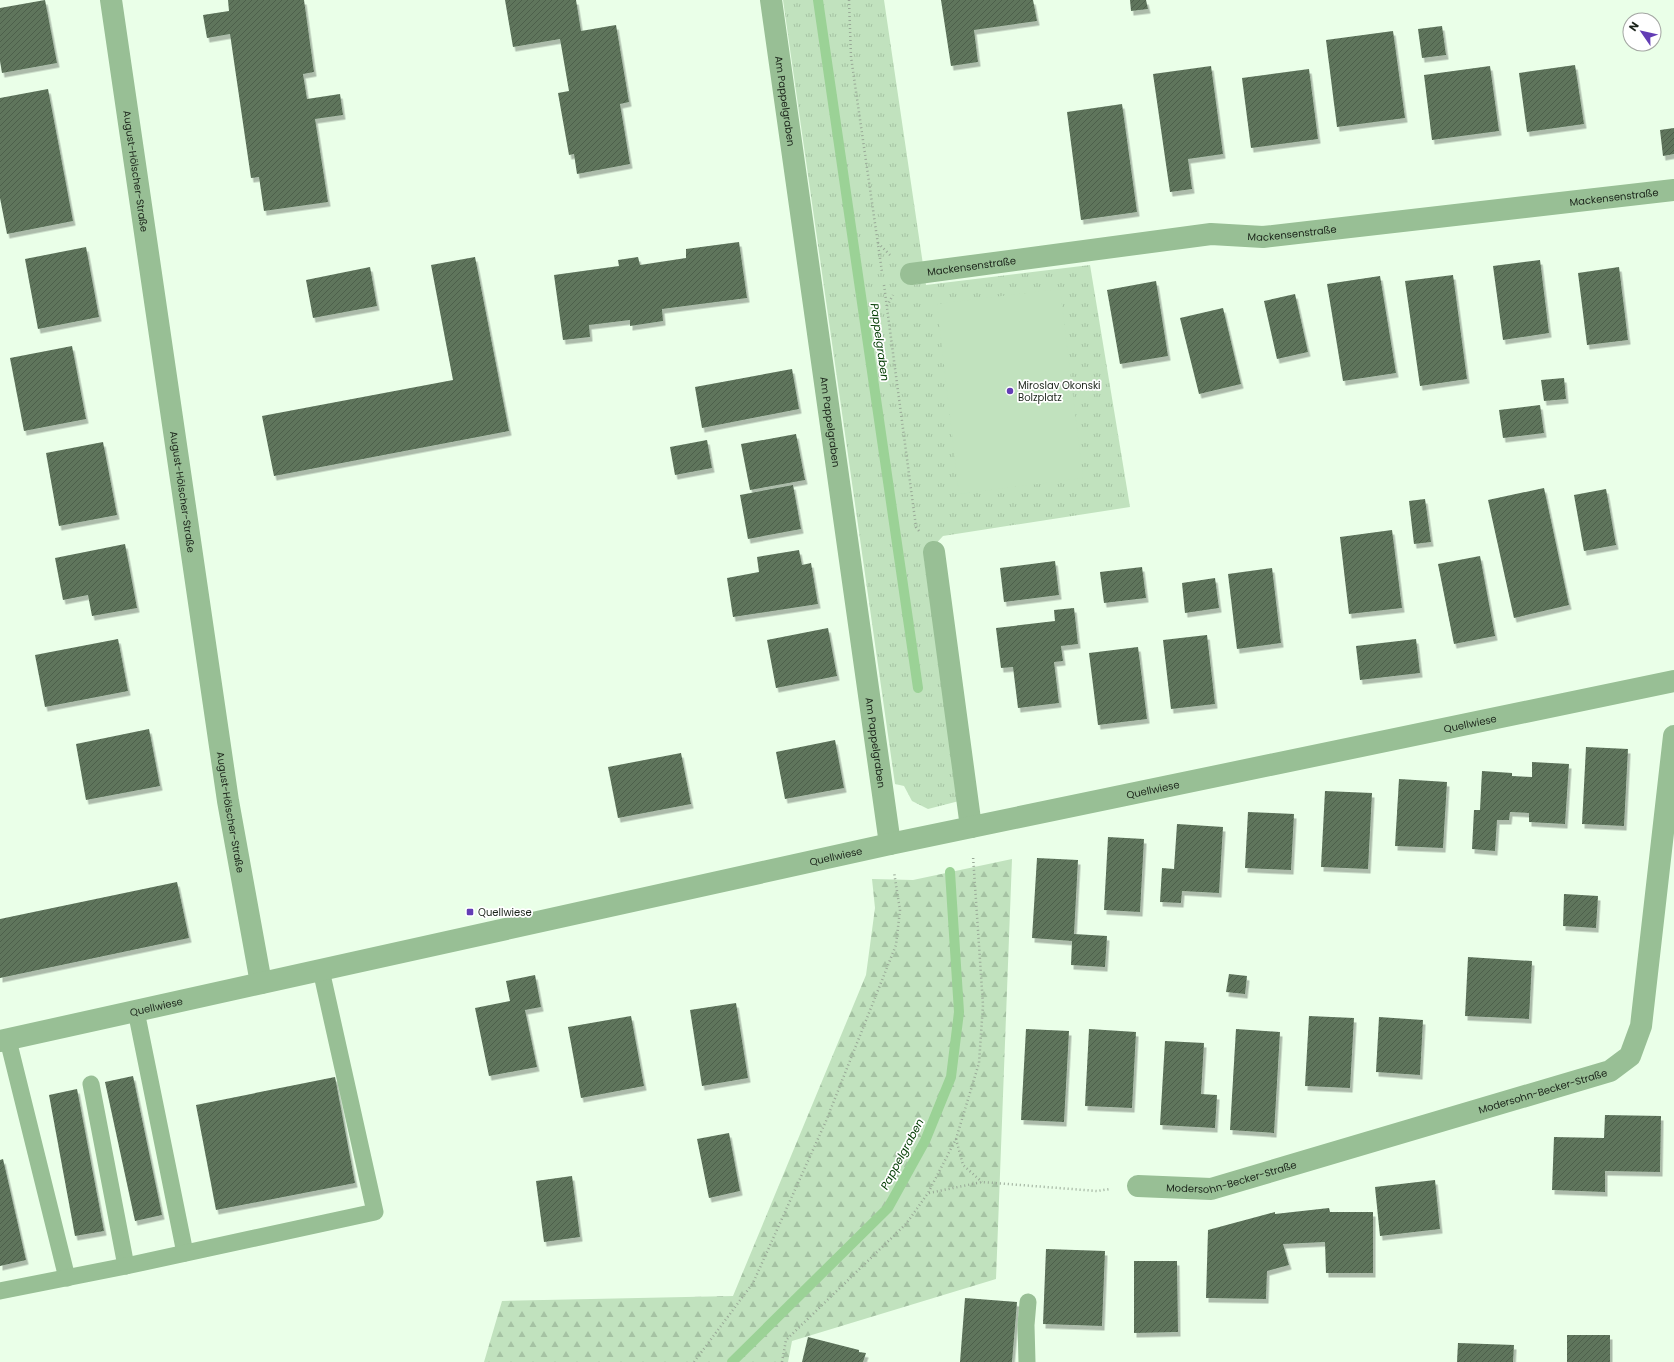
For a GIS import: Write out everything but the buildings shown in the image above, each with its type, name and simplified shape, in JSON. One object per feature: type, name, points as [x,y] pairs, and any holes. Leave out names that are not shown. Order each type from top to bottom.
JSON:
[{"type":"street","name":"August-Hölscher-Straße","points":[[111,0],[228,801],[261,983]]},
{"type":"street","name":"Am Pappelgraben","points":[[771,0],[890,844]]},
{"type":"street","name":"Mackensenstraße","points":[[911,274],[1211,234],[1263,237],[1674,190]]},
{"type":"street","points":[[934,552],[971,827]]},
{"type":"street","name":"Quellwiese","points":[[4,1041],[890,844],[1673,685]]},
{"type":"street","name":"Modersohn-Becker-Straße","points":[[1138,1186],[1211,1189],[1610,1071],[1630,1056],[1641,1026],[1674,736]]},
{"type":"lane","points":[[0,1291],[126,1266],[375,1212],[321,970]]},
{"type":"lane","points":[[136,1011],[185,1253]]},
{"type":"lane","points":[[4,1041],[67,1278]]},
{"type":"lane","points":[[91,1084],[126,1266]]},
{"type":"lane","points":[[1027,1362],[1028,1302]]},
{"type":"path","points":[[849,0],[852,57],[916,527],[934,552]]},
{"type":"path","points":[[782,1362],[786,1340],[906,1224],[928,1193],[956,1139],[979,1063],[983,1005],[971,827]]},
{"type":"path","points":[[694,1362],[753,1283],[826,1121],[896,945],[900,910],[890,844]]},
{"type":"path","points":[[956,1139],[963,1165],[982,1182]]},
{"type":"path","points":[[928,1193],[982,1182],[1097,1191],[1138,1186]]},
{"type":"green space","points":[[783,0],[884,0],[926,285],[1090,265],[1130,507],[943,536],[924,557],[959,801],[928,809],[912,801],[904,786],[895,784]]},
{"type":"green space","name":"Miroslav Okonski Bolzplatz","points":[[1060,289],[1083,478],[959,494],[937,304]]},
{"type":"green space","points":[[1012,859],[996,1279],[792,1341],[788,1362],[484,1362],[502,1301],[733,1296],[866,975],[875,908],[872,879],[913,880]]},
{"type":"waterway","name":"Pappelgraben","points":[[818,0],[918,688]]},
{"type":"waterway","name":"Pappelgraben","points":[[732,1362],[888,1208],[925,1141],[951,1077],[959,1012],[950,872]]},
{"type":"place","name":"Miroslav Okonski Bolzplatz","points":[[1010,391]]},
{"type":"place","name":"Quellwiese","points":[[470,912]]}]
